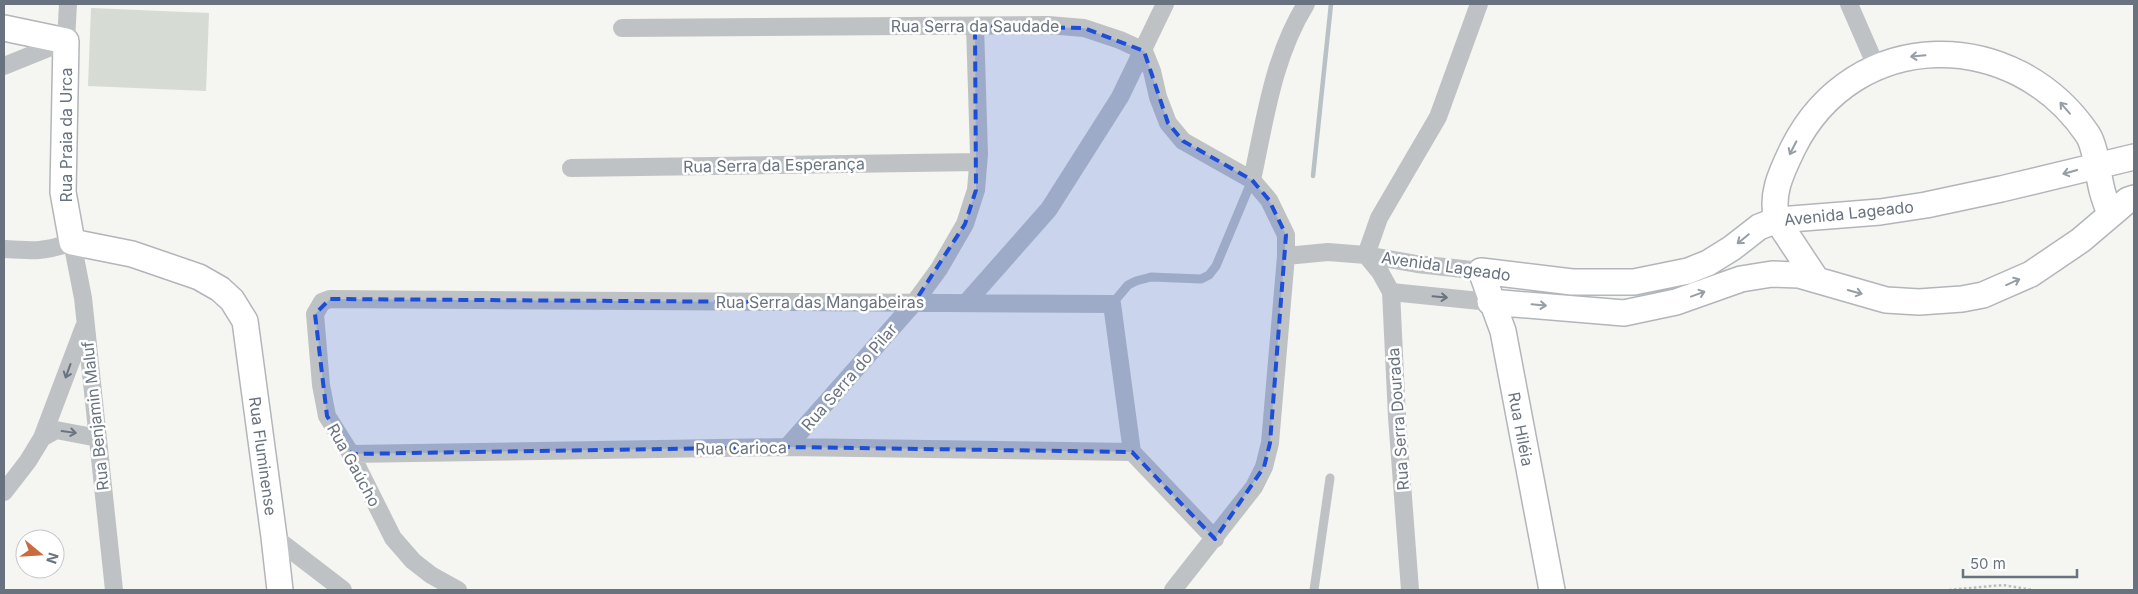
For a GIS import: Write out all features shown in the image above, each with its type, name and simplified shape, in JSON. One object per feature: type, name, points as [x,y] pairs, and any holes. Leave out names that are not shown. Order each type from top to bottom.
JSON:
[{"type":"main road","points":[[4,28],[66,41]]},
{"type":"main road","name":"Rua Praia da Urca","points":[[66,41],[63,192],[72,242]]},
{"type":"main road","points":[[1816,279],[1777,220],[1774,211],[1778,183],[1802,130],[1820,106],[1846,83],[1876,66],[1909,57],[1940,55],[1969,57],[2000,64],[2030,78],[2054,96],[2089,136],[2110,215]]},
{"type":"main road","name":"Avenida Lageado","points":[[1481,271],[1572,282],[1634,282],[1688,271],[1708,263],[1732,248],[1759,227],[1777,220],[1880,212],[1926,205],[2134,157]]},
{"type":"main road","name":"Avenida Lageado","points":[[1490,302],[1624,313],[1676,302],[1757,275],[1799,275],[1852,292],[1886,300],[1919,302],[1962,299],[1983,295],[2031,274],[2081,240],[2128,200],[2134,198]]},
{"type":"main road","name":"Rua Fluminense","points":[[72,242],[132,254],[199,277],[220,288],[232,300],[245,321],[280,590]]},
{"type":"main road","name":"Rua Hiléia","points":[[1481,271],[1490,302],[1503,331],[1552,590]]},
{"type":"street","points":[[4,66],[66,41],[68,4]]},
{"type":"street","points":[[966,303],[1049,209],[1120,97],[1144,51],[1165,4]]},
{"type":"street","points":[[1252,180],[1277,67],[1290,33],[1306,4]]},
{"type":"street","points":[[1286,256],[1328,252],[1366,255],[1379,218],[1438,117],[1479,4]]},
{"type":"street","points":[[1849,4],[1876,66]]},
{"type":"street","name":"Rua Serra da Saudade","points":[[622,28],[1048,25],[1084,28],[1120,40],[1144,51]]},
{"type":"street","name":"Rua Serra do Pilar","points":[[787,447],[914,303],[938,269],[965,224],[976,190],[978,162],[975,26]]},
{"type":"street","points":[[1144,51],[1168,123],[1183,141],[1252,180],[1269,200],[1286,235],[1286,256],[1270,443],[1264,467],[1254,487],[1173,590]]},
{"type":"street","name":"Rua Serra da Esperança","points":[[571,168],[978,162]]},
{"type":"street","points":[[4,249],[52,250],[72,242]]},
{"type":"street","name":"Rua Benjamin Maluf","points":[[72,242],[85,325],[114,590]]},
{"type":"street","name":"Avenida Lageado","points":[[1366,255],[1417,264],[1481,271]]},
{"type":"street","name":"Rua Serra Dourada","points":[[1366,255],[1380,272],[1391,292],[1397,417],[1410,590]]},
{"type":"street","name":"Avenida Lageado","points":[[1391,292],[1490,302]]},
{"type":"street","name":"Rua Serra das Mangabeiras","points":[[318,307],[330,299],[1112,304]]},
{"type":"street","points":[[1112,304],[1132,452],[1215,539]]},
{"type":"street","name":"Rua Gaúcho","points":[[318,307],[315,314],[321,385],[327,416],[351,454],[393,538],[413,562],[431,575],[458,590]]},
{"type":"street","points":[[4,492],[28,461],[42,438],[85,325]]},
{"type":"street","points":[[42,438],[56,430],[98,438]]},
{"type":"street","name":"Rua Carioca","points":[[351,454],[787,447],[1132,452]]},
{"type":"street","points":[[274,537],[343,590]]},
{"type":"lane","points":[[1112,304],[1128,284],[1136,281],[1150,277],[1201,280],[1209,275],[1216,266],[1252,180]]},
{"type":"lane","points":[[1314,590],[1330,478]]},
{"type":"path","points":[[1948,590],[2003,584],[2033,590]]},
{"type":"highlighted area","points":[[975,26],[1084,28],[1144,51],[1168,123],[1183,141],[1252,180],[1269,200],[1286,235],[1270,443],[1264,467],[1215,539],[1132,452],[787,447],[351,454],[327,416],[315,314],[330,299],[914,303],[965,224],[976,190]]},
{"type":"shaded area","points":[[91,8],[209,13],[206,91],[88,86]]},
{"type":"waterway","points":[[1313,176],[1331,4]]}]
